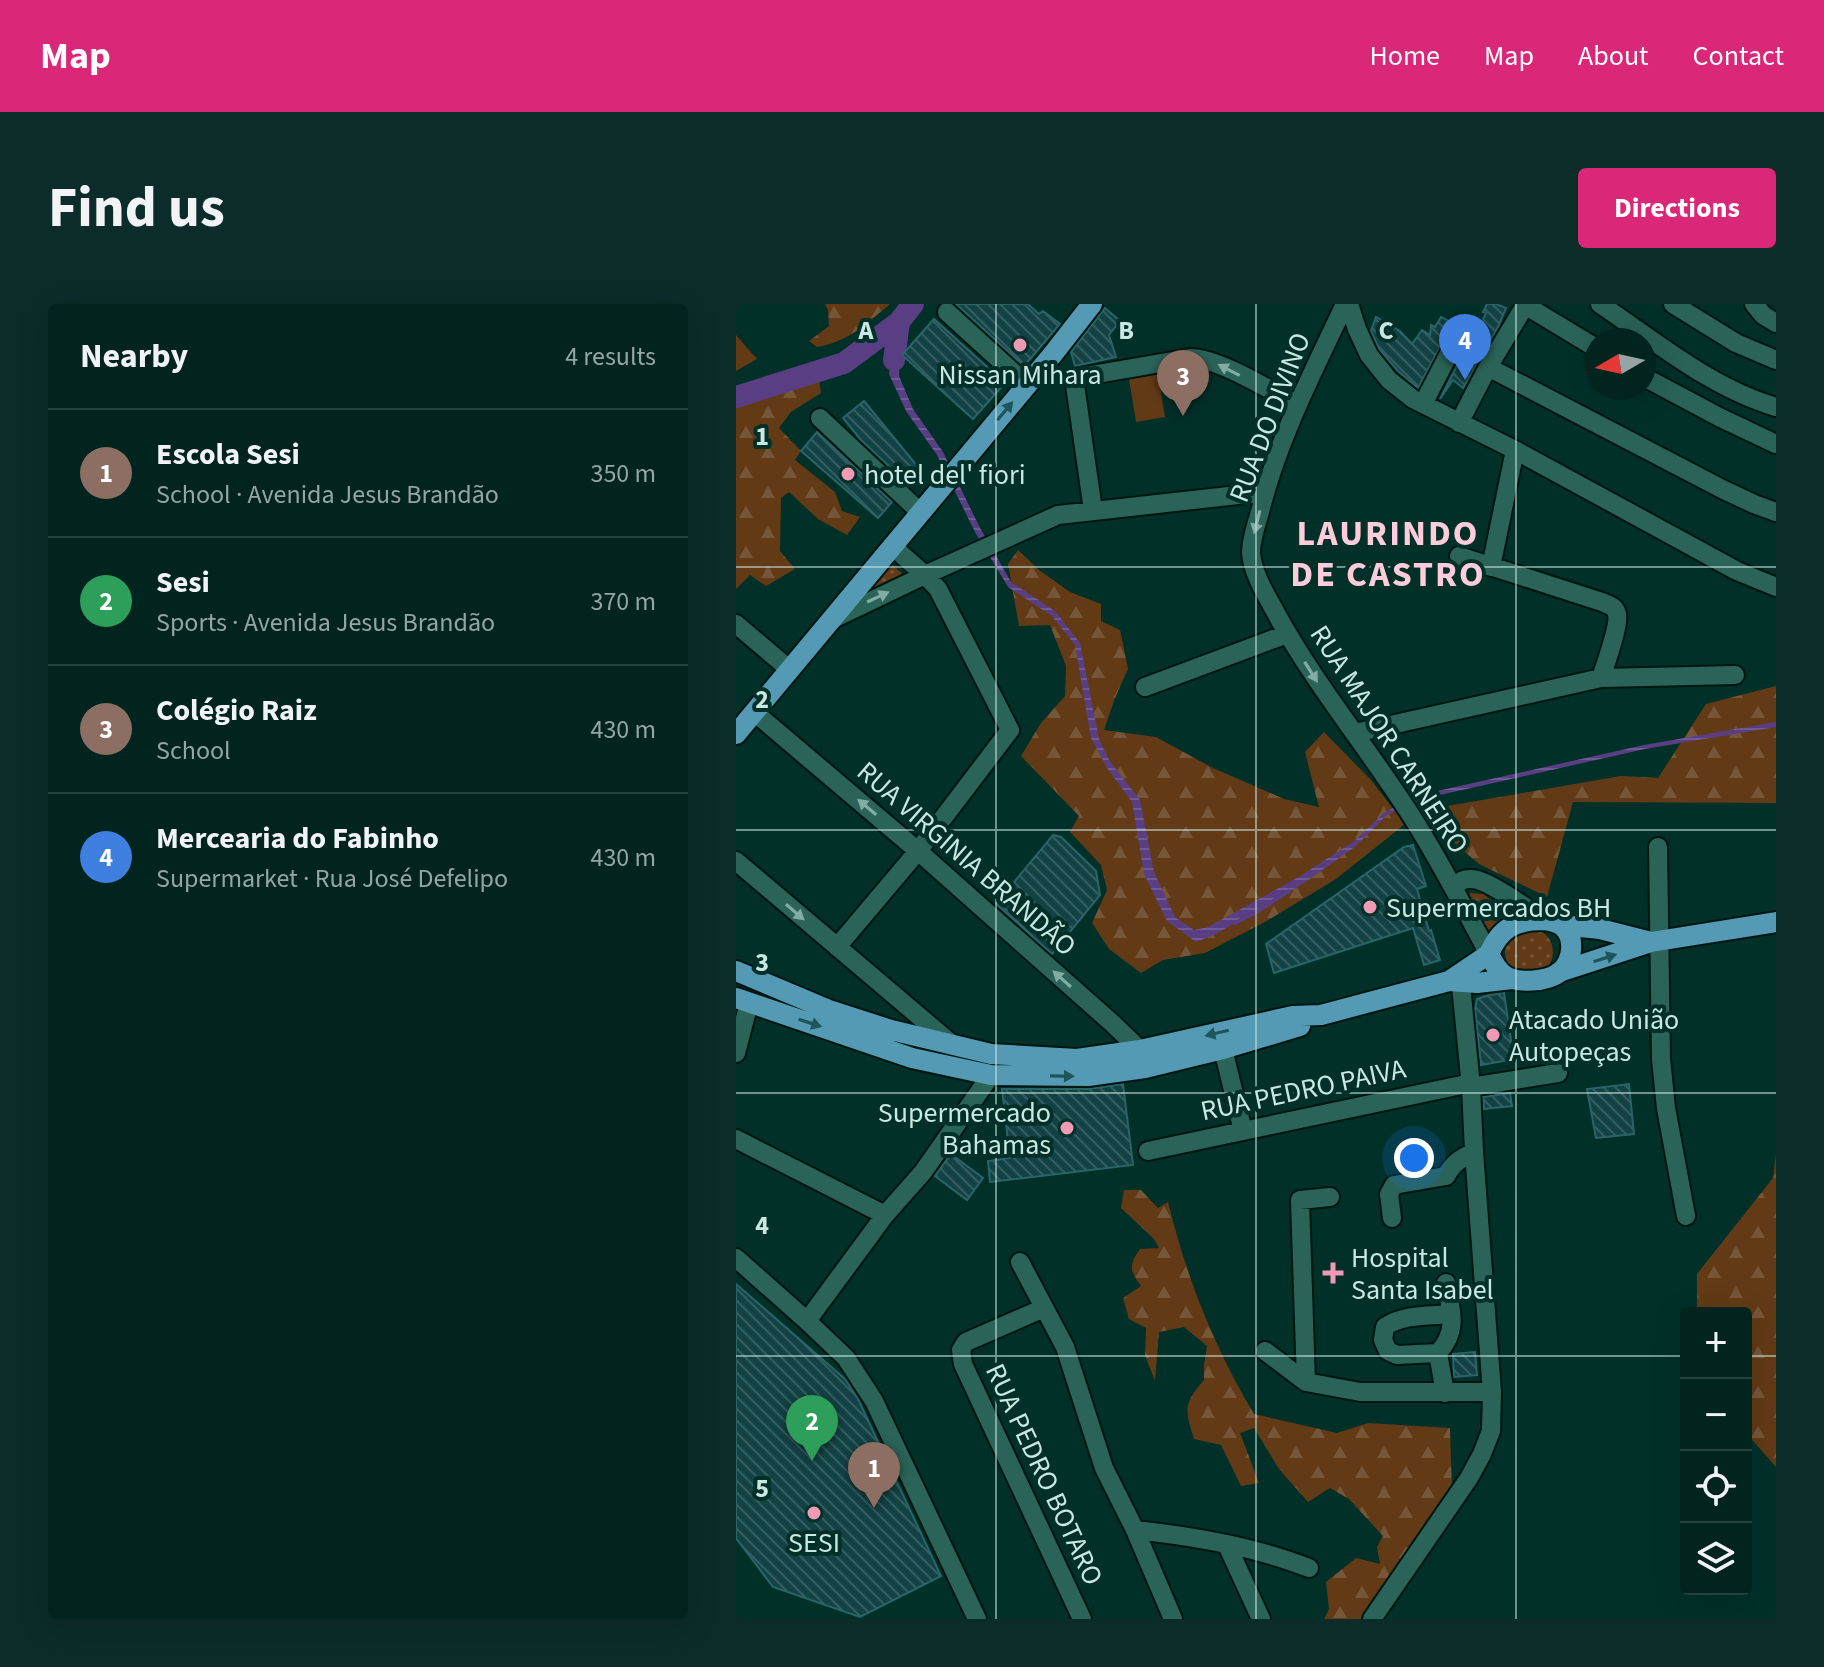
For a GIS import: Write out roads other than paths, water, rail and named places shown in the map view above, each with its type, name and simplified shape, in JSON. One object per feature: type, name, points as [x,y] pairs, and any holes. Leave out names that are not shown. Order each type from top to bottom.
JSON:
[{"type":"main road","points":[[736,734],[1092,304]]},
{"type":"main road","points":[[1462,984],[1489,954],[1505,929],[1527,921],[1600,929],[1655,941]]},
{"type":"main road","points":[[1552,922],[1569,935],[1569,959],[1559,972]]},
{"type":"main road","points":[[736,971],[829,1010],[891,1030],[991,1054],[1077,1059],[1140,1050],[1293,1016],[1321,1015],[1462,984],[1532,980],[1655,941],[1776,922]]},
{"type":"main road","points":[[1489,954],[1498,970],[1512,979]]},
{"type":"main road","points":[[743,1000],[912,1058],[991,1075],[1088,1076],[1145,1068],[1297,1028],[1321,1015]]},
{"type":"street","points":[[1347,304],[1369,355],[1389,380],[1423,404],[1515,450],[1737,571],[1776,587]]},
{"type":"street","name":"RUA DO DIVINO","points":[[1251,552],[1265,492],[1298,405],[1347,304]]},
{"type":"street","points":[[1459,423],[1525,304],[1584,341]]},
{"type":"street","points":[[1600,304],[1724,385],[1776,407]]},
{"type":"street","points":[[1673,304],[1736,343],[1776,360]]},
{"type":"street","points":[[1754,304],[1763,315],[1776,323]]},
{"type":"street","points":[[947,312],[1027,385]]},
{"type":"street","points":[[1423,404],[1453,346]]},
{"type":"street","points":[[1053,354],[1074,378],[1093,510]]},
{"type":"street","points":[[1074,378],[1201,358],[1217,363],[1298,405]]},
{"type":"street","points":[[1488,367],[1724,490],[1776,512]]},
{"type":"street","points":[[1656,383],[1776,444]]},
{"type":"street","points":[[820,418],[920,512]]},
{"type":"street","points":[[1491,567],[1515,450]]},
{"type":"street","points":[[830,620],[1058,515],[1265,492]]},
{"type":"street","points":[[837,947],[918,851],[1010,730],[938,589],[892,546]]},
{"type":"street","name":"RUA MAJOR CARNEIRO","points":[[1251,552],[1259,580],[1287,634],[1434,852],[1489,954]]},
{"type":"street","points":[[1459,556],[1602,602],[1615,609],[1617,623],[1601,678]]},
{"type":"street","points":[[736,624],[789,669]]},
{"type":"street","points":[[1145,687],[1287,634]]},
{"type":"street","points":[[1355,733],[1601,678],[1735,675]]},
{"type":"street","name":"RUA VIRGINIA BRANDÃO","points":[[754,712],[918,851],[1140,1050]]},
{"type":"street","points":[[1658,847],[1655,941],[1664,1096],[1686,1216]]},
{"type":"street","points":[[736,861],[953,1045]]},
{"type":"street","points":[[1453,888],[1459,882],[1474,878],[1552,922]]},
{"type":"street","points":[[1372,1619],[1469,1478],[1491,1431],[1492,1392],[1462,984]]},
{"type":"street","points":[[736,1053],[743,1000]]},
{"type":"street","points":[[1223,1049],[1243,1131]]},
{"type":"street","name":"RUA PEDRO PAIVA","points":[[1148,1151],[1471,1085],[1558,1073]]},
{"type":"street","points":[[807,1321],[885,1215],[923,1172],[991,1075]]},
{"type":"street","points":[[736,1139],[885,1215]]},
{"type":"street","points":[[1392,1218],[1389,1194],[1394,1185],[1446,1176],[1459,1159],[1474,1152]]},
{"type":"street","points":[[1306,1382],[1300,1200],[1330,1197]]},
{"type":"street","points":[[737,1262],[846,1358],[874,1401],[977,1619]]},
{"type":"street","points":[[1020,1262],[1065,1347],[1104,1468],[1135,1530],[1165,1616]]},
{"type":"street","points":[[1446,1283],[1451,1314],[1451,1334],[1446,1344],[1438,1353],[1397,1355],[1388,1351],[1383,1340],[1385,1327],[1392,1322],[1451,1314]]},
{"type":"street","name":"RUA PEDRO BOTARO","points":[[1044,1308],[966,1342],[961,1350],[963,1364],[1082,1619]]},
{"type":"street","points":[[1265,1351],[1306,1382],[1360,1392],[1492,1392]]},
{"type":"street","points":[[1438,1353],[1445,1393]]},
{"type":"street","points":[[1135,1530],[1186,1536],[1309,1568]]},
{"type":"street","points":[[1227,1545],[1261,1619]]},
{"type":"waterway","points":[[736,397],[844,363],[899,322],[913,304]]},
{"type":"waterway","points":[[894,360],[899,322]]},
{"type":"waterway","points":[[1235,923],[1289,891]]},
{"type":"place","name":"Nissan Mihara","points":[[1020,345]]},
{"type":"place","name":"Mercearia do Fabinho","points":[[1465,380]]},
{"type":"place","name":"Colégio Raiz","points":[[1183,416]]},
{"type":"place","name":"hotel del' fiori","points":[[848,474]]},
{"type":"place","name":"Supermercados BH","points":[[1370,907]]},
{"type":"place","name":"Atacado União Autopeças","points":[[1493,1035]]},
{"type":"place","name":"Supermercado Bahamas","points":[[1067,1128]]},
{"type":"place","name":"Hospital Santa Isabel","points":[[1333,1273]]},
{"type":"place","name":"Sesi","points":[[812,1461]]},
{"type":"place","name":"Escola Sesi","points":[[874,1508]]},
{"type":"place","name":"SESI","points":[[814,1513]]},
{"type":"district","name":"LAURINDO DE CASTRO","points":[[1388,552]]}]
